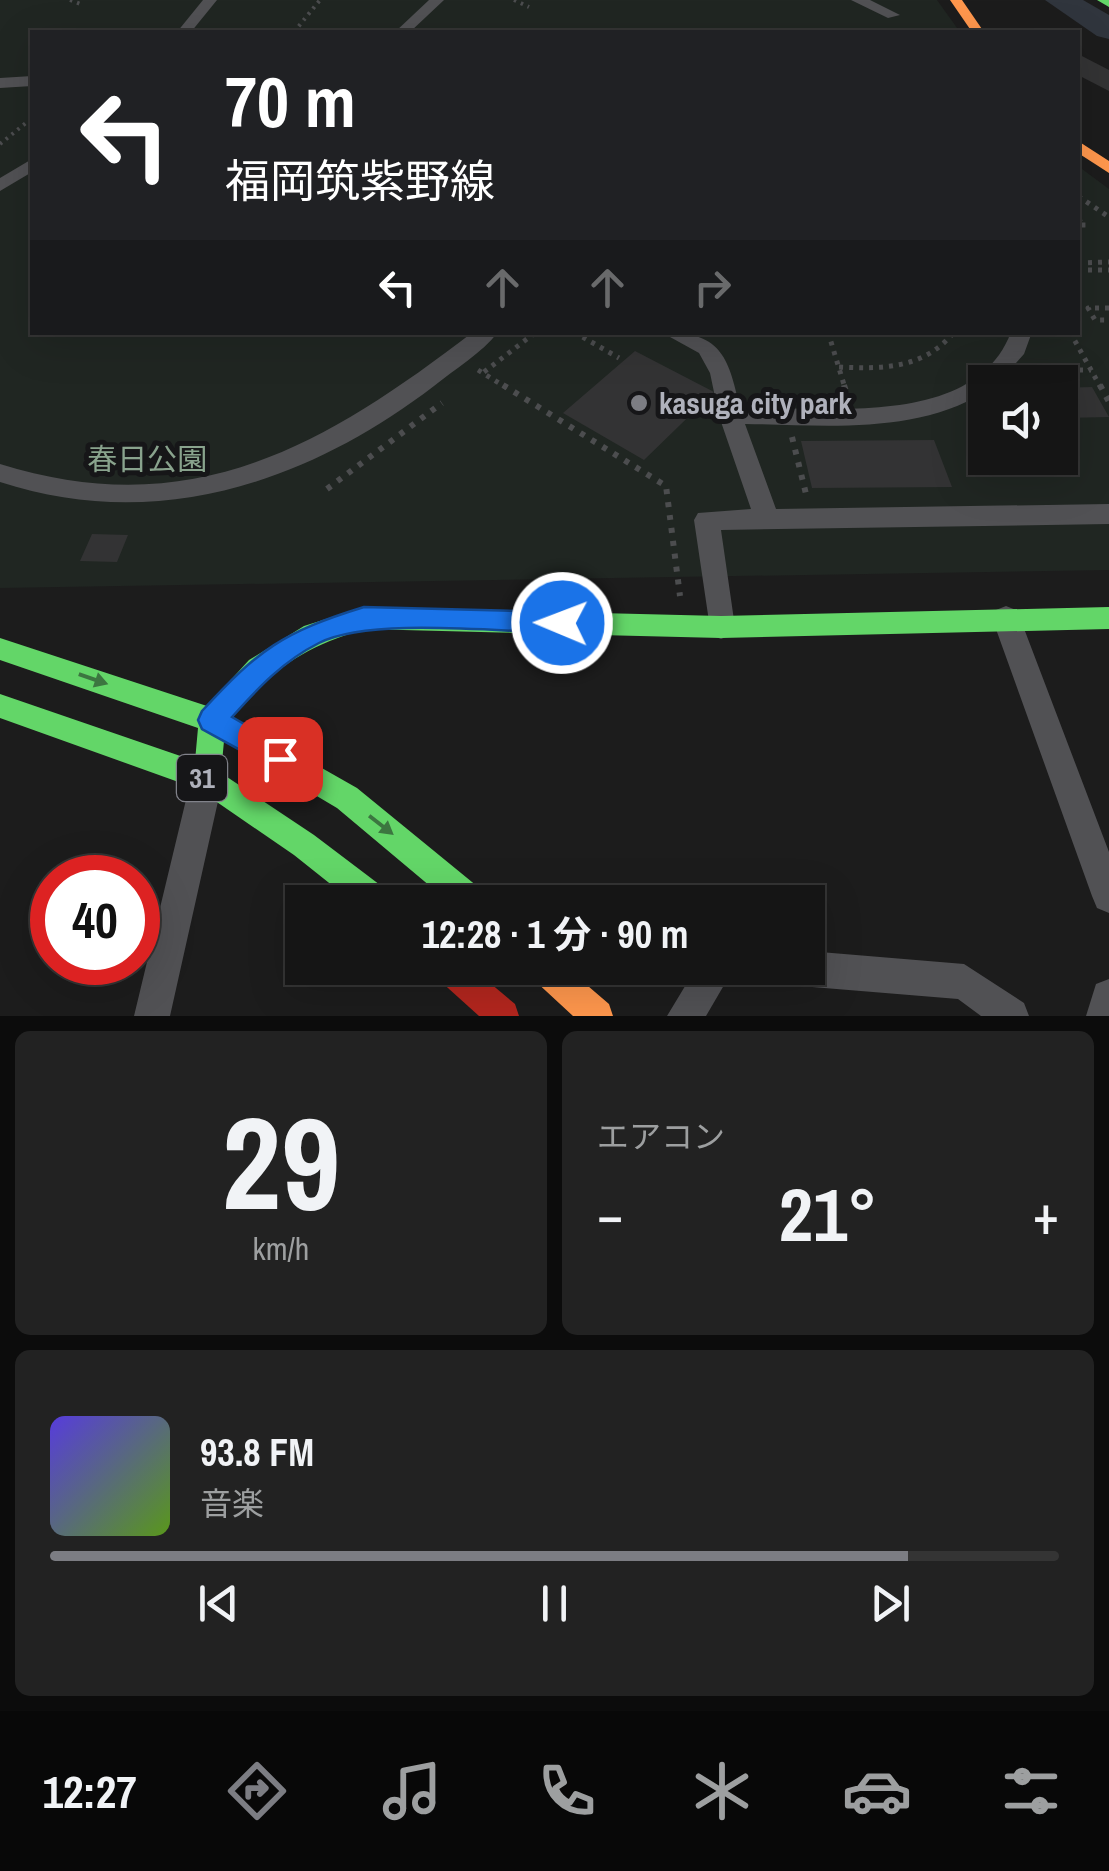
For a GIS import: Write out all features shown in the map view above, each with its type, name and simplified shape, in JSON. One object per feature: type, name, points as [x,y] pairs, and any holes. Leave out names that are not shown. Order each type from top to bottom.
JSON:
[{"type":"street","points":[[186,30],[210,0]]},
{"type":"street","points":[[404,30],[437,0]]},
{"type":"street","points":[[858,0],[892,15]]},
{"type":"street","points":[[885,0],[902,30]]},
{"type":"street","points":[[956,0],[977,30]]},
{"type":"street","points":[[0,83],[30,82]]},
{"type":"street","points":[[1080,147],[1109,168]]},
{"type":"street","points":[[0,186],[30,165]]},
{"type":"street","points":[[0,473],[60,490],[116,495],[179,489],[248,474],[314,450],[374,418],[484,335]]},
{"type":"street","points":[[678,335],[707,348],[721,373],[730,416],[766,520]]},
{"type":"street","points":[[1003,365],[1019,347],[1021,335]]},
{"type":"street","points":[[730,416],[900,415],[968,390]]},
{"type":"street","points":[[721,626],[706,520],[1109,514]]},
{"type":"street","points":[[152,1016],[208,780],[212,720],[258,668],[313,634],[364,618],[721,626],[1109,618]]},
{"type":"street","points":[[1006,618],[1109,896]]},
{"type":"street","name":"31","points":[[0,649],[212,720],[347,798],[452,885]]},
{"type":"street","name":"31","points":[[0,706],[208,780],[304,844],[356,885]]},
{"type":"street","points":[[825,970],[964,982],[1010,1016]]},
{"type":"street","points":[[468,985],[503,1016]]},
{"type":"street","points":[[563,985],[598,1016]]},
{"type":"street","points":[[684,1016],[705,985]]},
{"type":"street","points":[[1104,1016],[1109,997]]},
{"type":"path","points":[[70,0],[82,5]]},
{"type":"path","points":[[296,30],[320,0]]},
{"type":"path","points":[[514,0],[529,7]]},
{"type":"path","points":[[0,144],[30,120]]},
{"type":"path","points":[[1080,197],[1109,217]]},
{"type":"path","points":[[1080,266],[1109,266]]},
{"type":"path","points":[[1109,308],[1088,308],[1095,320],[1109,320]]},
{"type":"path","points":[[468,383],[532,335]]},
{"type":"path","points":[[579,335],[620,358]]},
{"type":"path","points":[[829,335],[839,368],[888,369],[933,354],[951,335]]},
{"type":"path","points":[[1072,335],[1109,402]]},
{"type":"path","points":[[456,356],[666,486],[680,598]]},
{"type":"path","points":[[1078,370],[1091,370]]},
{"type":"path","points":[[327,490],[454,394]]},
{"type":"path","points":[[787,417],[808,503]]},
{"type":"green space","name":"春日公園","points":[[0,0],[937,0],[959,30],[30,30],[30,335],[1080,335],[1080,167],[1109,189],[1109,570],[0,588]]},
{"type":"building","points":[[1080,55],[1109,70],[1109,91],[1080,76]]},
{"type":"building","name":"kasuga city park","points":[[635,351],[714,392],[644,460],[563,413]]},
{"type":"building","points":[[1078,387],[1092,387],[1109,417],[1078,418]]},
{"type":"building","points":[[934,440],[952,487],[812,488],[801,441]]},
{"type":"building","points":[[92,534],[128,535],[117,562],[80,561]]},
{"type":"waterway","points":[[1061,0],[1109,29]]},
{"type":"traffic: fast","points":[[1103,0],[1109,3]]},
{"type":"traffic: fast","points":[[207,779],[212,720],[258,668],[313,634],[364,618],[721,627],[1109,618]]},
{"type":"traffic: fast","points":[[0,649],[212,720],[347,798],[452,885]]},
{"type":"traffic: fast","points":[[0,706],[207,779],[355,885]]},
{"type":"traffic: slow","points":[[956,0],[977,30]]},
{"type":"traffic: slow","points":[[1080,147],[1109,168]]},
{"type":"traffic: slow","points":[[563,985],[597,1016]]},
{"type":"traffic: jam","points":[[468,985],[503,1016]]},
{"type":"place","name":"kasuga city park","points":[[639,403]]},
{"type":"route","points":[[280,759],[212,720],[258,668],[313,634],[364,618],[562,623]]}]
